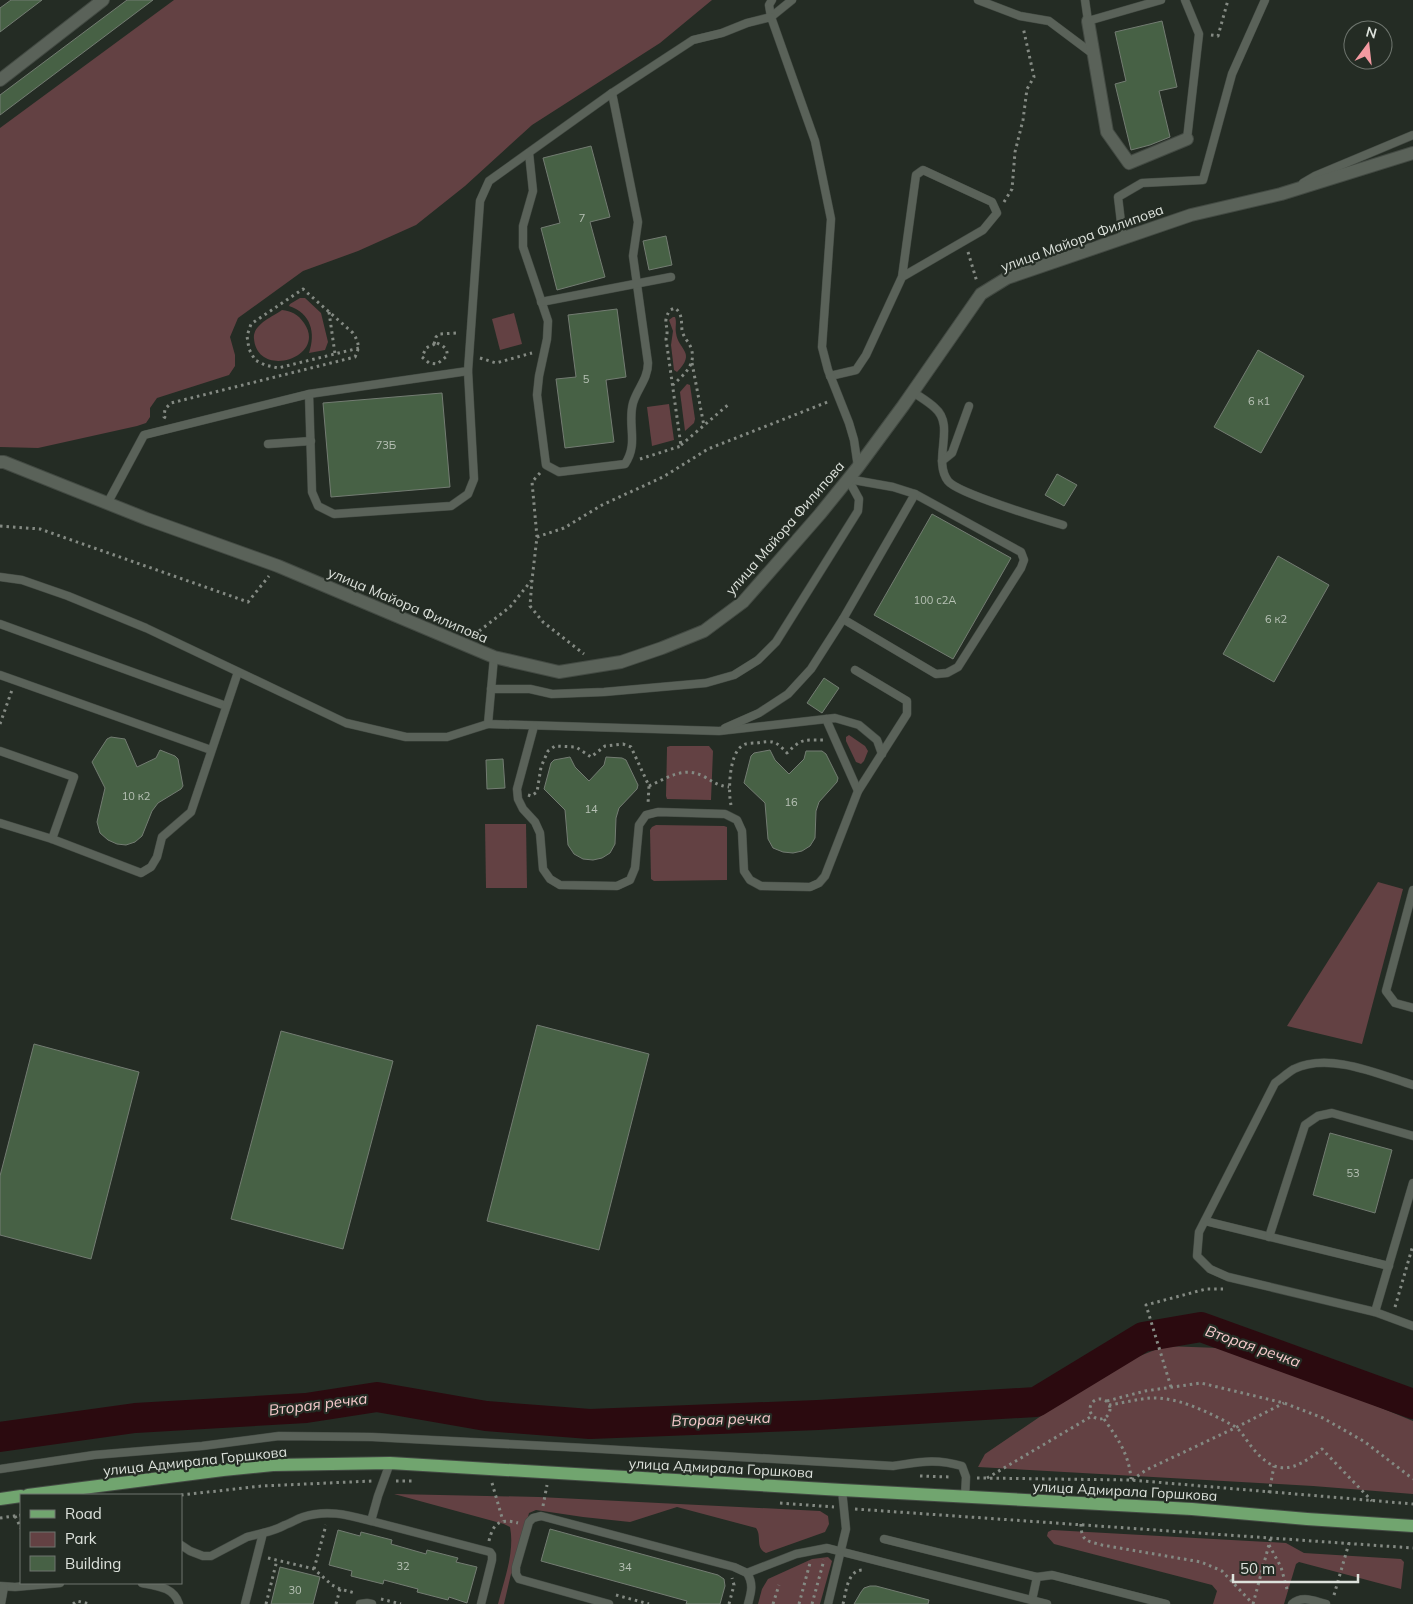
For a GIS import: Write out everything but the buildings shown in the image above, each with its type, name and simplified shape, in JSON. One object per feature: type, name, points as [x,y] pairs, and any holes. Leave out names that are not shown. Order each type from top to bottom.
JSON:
[{"type":"main road","name":"улица Адмирала Горшкова","points":[[36,1494],[223,1470],[273,1466],[390,1463],[1192,1509],[1413,1526]]},
{"type":"main road","points":[[0,1499],[20,1496]]},
{"type":"street","points":[[0,80],[103,0]]},
{"type":"street","points":[[1088,21],[1107,132],[1129,163],[1187,139]]},
{"type":"street","name":"улица Майора Филипова","points":[[0,462],[107,504],[278,566],[494,657],[558,672],[621,662],[662,648],[704,630],[743,602],[820,514],[858,467],[981,294],[1007,278],[1191,215],[1281,194],[1413,153]]},
{"type":"lane","points":[[772,0],[769,5],[771,17],[815,140],[832,218],[822,348],[830,376],[854,440],[858,467]]},
{"type":"lane","points":[[309,394],[312,492],[318,506],[334,514],[450,506],[468,494],[474,478],[468,371],[480,201],[489,181],[612,93],[692,40],[722,33],[747,23],[771,17],[792,0]]},
{"type":"lane","points":[[978,0],[1020,16],[1049,21],[1093,54]]},
{"type":"lane","points":[[1085,0],[1088,21],[1161,0]]},
{"type":"lane","points":[[1185,0],[1199,34],[1187,139]]},
{"type":"lane","points":[[1124,238],[1118,197],[1142,183],[1202,180],[1232,74],[1265,0]]},
{"type":"lane","points":[[529,153],[533,191],[523,226],[523,246],[548,321],[545,350],[538,376],[537,395],[546,465],[558,472],[625,464],[631,455],[632,406],[648,373],[648,364],[633,256],[638,222],[612,93]]},
{"type":"lane","points":[[1281,194],[1315,176],[1413,135]]},
{"type":"lane","points":[[830,376],[856,370],[866,355],[902,278],[916,175],[923,170],[992,202],[997,213],[983,230],[902,278]]},
{"type":"lane","points":[[541,302],[672,277]]},
{"type":"lane","points":[[107,504],[144,435],[309,394],[468,371]]},
{"type":"lane","points":[[913,392],[936,408],[943,420],[942,470],[949,482],[966,492],[1063,525]]},
{"type":"lane","points":[[942,461],[952,453],[969,406]]},
{"type":"lane","points":[[268,444],[311,441]]},
{"type":"lane","points":[[843,620],[936,674],[947,673],[958,667],[1021,568],[1024,560],[1021,552],[915,494],[893,487],[848,478]]},
{"type":"lane","points":[[491,689],[530,689],[552,694],[604,692],[706,683],[734,675],[758,660],[776,642],[858,511],[859,499],[848,478]]},
{"type":"lane","points":[[719,731],[759,713],[788,694],[811,669],[843,620],[915,494]]},
{"type":"lane","points":[[0,577],[22,580],[68,596],[146,628],[346,724],[406,737],[446,737],[488,724],[719,731],[835,718],[860,725],[877,740],[882,754]]},
{"type":"lane","points":[[0,624],[226,706]]},
{"type":"lane","points":[[488,724],[494,657]]},
{"type":"lane","points":[[534,726],[517,789],[518,798],[523,808],[535,822],[540,833],[543,869],[550,879],[560,885],[617,886],[630,880],[635,868],[638,825],[646,815],[658,812],[726,814],[737,820],[742,831],[744,870],[750,880],[761,886],[810,887],[819,883],[825,876],[858,792],[907,714],[907,701],[855,670]]},
{"type":"lane","points":[[0,823],[52,839],[141,873],[151,868],[157,857],[162,837],[191,812],[238,672]]},
{"type":"lane","points":[[0,675],[211,750]]},
{"type":"lane","points":[[826,719],[858,792]]},
{"type":"lane","points":[[0,751],[74,777],[52,839]]},
{"type":"lane","points":[[1413,890],[1386,991],[1395,1003],[1413,1008]]},
{"type":"lane","points":[[1413,1085],[1347,1065],[1318,1062],[1294,1069],[1275,1083],[1199,1232],[1197,1256],[1210,1269],[1228,1277],[1375,1312],[1413,1326]]},
{"type":"lane","points":[[1269,1237],[1305,1125],[1318,1116],[1332,1113],[1413,1136]]},
{"type":"lane","points":[[1375,1312],[1413,1183]]},
{"type":"lane","points":[[1205,1221],[1389,1266]]},
{"type":"lane","points":[[0,1469],[94,1455],[202,1446],[279,1436],[372,1438],[894,1466],[930,1460],[950,1462],[962,1466],[966,1477],[965,1497]]},
{"type":"lane","points":[[371,1521],[390,1463]]},
{"type":"lane","points":[[828,1604],[846,1529],[842,1490]]},
{"type":"lane","points":[[182,1546],[190,1552],[211,1556],[246,1537],[285,1526],[302,1517],[329,1512],[343,1514],[486,1551],[492,1556],[492,1560],[481,1604]]},
{"type":"lane","points":[[609,1604],[519,1579],[516,1574],[516,1567],[529,1522],[541,1516],[734,1567],[747,1574],[750,1579],[752,1587],[748,1604]]},
{"type":"lane","points":[[245,1604],[263,1533]]},
{"type":"lane","points":[[884,1539],[1037,1577],[1060,1576],[1166,1604]]},
{"type":"lane","points":[[747,1574],[796,1554],[827,1548],[1047,1604]]},
{"type":"lane","points":[[1032,1600],[1037,1577]]},
{"type":"lane","points":[[1,1604],[2,1586],[15,1587],[49,1584]]},
{"type":"lane","points":[[146,1584],[168,1589],[177,1597],[180,1604]]},
{"type":"lane","points":[[1293,1603],[1304,1598],[1326,1604]]},
{"type":"lane","points":[[360,1604],[373,1601]]},
{"type":"path","points":[[1199,34],[1218,36],[1228,0]]},
{"type":"path","points":[[997,213],[1012,189],[1015,152],[1023,120],[1027,89],[1034,77],[1020,16]]},
{"type":"path","points":[[964,241],[981,294]]},
{"type":"path","points":[[170,421],[164,417],[165,409],[171,403],[354,357],[359,348],[353,333],[303,289],[251,324],[246,336],[249,349],[255,360],[265,366],[278,368],[359,348]]},
{"type":"path","points":[[681,446],[666,339],[668,332],[664,324],[670,310],[675,308],[679,311],[682,321],[682,332],[691,348],[704,426]]},
{"type":"path","points":[[328,312],[335,354]]},
{"type":"path","points":[[434,344],[437,343],[445,347],[448,352],[447,356],[437,364],[428,363],[422,358],[426,348],[434,344],[436,336],[439,334],[456,333],[462,338]]},
{"type":"path","points":[[470,355],[496,363],[545,350]]},
{"type":"path","points":[[673,385],[689,370],[692,362]]},
{"type":"path","points":[[537,537],[564,528],[602,504],[663,477],[708,449],[839,397]]},
{"type":"path","points":[[625,464],[681,446],[729,404]]},
{"type":"path","points":[[546,465],[532,482],[537,537],[530,606],[543,622],[598,666]]},
{"type":"path","points":[[0,526],[40,529],[248,602],[278,566]]},
{"type":"path","points":[[462,644],[510,607],[532,580]]},
{"type":"path","points":[[0,724],[16,680]]},
{"type":"path","points":[[737,820],[730,804],[729,787],[733,761],[742,745],[769,740],[778,743],[787,752],[798,742],[804,740],[827,740],[838,745]]},
{"type":"path","points":[[519,781],[523,792],[531,796],[537,792],[541,767],[548,751],[555,746],[576,747],[591,757],[605,746],[623,744],[631,748],[649,786],[646,815]]},
{"type":"path","points":[[649,786],[680,772],[690,771],[701,775],[719,786],[729,787]]},
{"type":"path","points":[[1392,1317],[1413,1245]]},
{"type":"path","points":[[1170,1386],[1146,1305],[1206,1289],[1232,1288]]},
{"type":"path","points":[[1108,1403],[1145,1391],[1201,1383],[1284,1402],[1322,1418],[1365,1442],[1413,1479]]},
{"type":"path","points":[[1108,1403],[1110,1413],[1104,1419],[1100,1420],[1092,1416],[1089,1410],[1094,1401],[1102,1399],[1108,1403],[1152,1398],[1192,1406],[1237,1427],[1262,1460],[1274,1466],[1291,1468],[1299,1465],[1322,1449],[1372,1501]]},
{"type":"path","points":[[1104,1419],[1125,1450],[1132,1480],[1146,1470],[1237,1427],[1284,1402]]},
{"type":"path","points":[[986,1478],[1092,1416]]},
{"type":"path","points":[[1269,1492],[1274,1466]]},
{"type":"path","points":[[182,1495],[262,1486],[384,1480]]},
{"type":"path","points":[[492,1481],[503,1521]]},
{"type":"path","points":[[541,1516],[547,1484]]},
{"type":"path","points":[[844,1508],[1413,1548]]},
{"type":"path","points":[[314,1569],[329,1512]]},
{"type":"path","points":[[0,1518],[20,1515]]},
{"type":"path","points":[[15,1516],[20,1526]]},
{"type":"path","points":[[486,1551],[491,1530],[496,1524],[503,1521],[511,1521]]},
{"type":"path","points":[[1081,1524],[1082,1535],[1088,1542],[1201,1562],[1215,1567],[1222,1571],[1253,1604],[1271,1537]]},
{"type":"path","points":[[1331,1604],[1349,1543]]},
{"type":"path","points":[[1269,1545],[1281,1567],[1293,1603]]},
{"type":"path","points":[[812,1604],[827,1548]]},
{"type":"path","points":[[799,1604],[813,1550]]},
{"type":"path","points":[[258,1555],[314,1569],[332,1585],[357,1593]]},
{"type":"path","points":[[266,1604],[277,1560]]},
{"type":"path","points":[[843,1604],[852,1574],[858,1570],[863,1570]]},
{"type":"path","points":[[729,1604],[734,1585],[730,1575]]},
{"type":"path","points":[[774,1604],[779,1585]]},
{"type":"path","points":[[336,1604],[340,1589]]},
{"type":"path","points":[[74,1604],[77,1601],[90,1604]]},
{"type":"path","points":[[373,1601],[401,1604]]},
{"type":"green space","points":[[174,0],[712,0],[660,43],[532,125],[465,186],[416,225],[358,251],[303,271],[238,318],[230,337],[235,355],[235,366],[229,375],[157,398],[150,408],[150,417],[146,423],[137,426],[38,448],[0,447],[0,128]]},
{"type":"green space","points":[[300,298],[305,298],[321,313],[328,342],[325,350],[309,353],[312,338],[310,325],[302,313],[289,306]]},
{"type":"green space","points":[[282,310],[297,315],[304,323],[309,335],[307,346],[300,354],[290,359],[278,361],[267,359],[258,351],[254,334],[259,326]]},
{"type":"green space","points":[[514,313],[522,344],[500,350],[492,319]]},
{"type":"green space","points":[[673,317],[676,319],[677,339],[686,355],[686,360],[677,372],[674,370],[671,345],[673,331],[669,320]]},
{"type":"green space","points":[[687,384],[690,385],[695,419],[694,423],[685,431],[680,392]]},
{"type":"green space","points":[[669,404],[674,440],[652,446],[647,407]]},
{"type":"green space","points":[[849,735],[865,746],[868,751],[861,764],[856,762],[846,741],[846,737]]},
{"type":"green space","points":[[709,746],[713,751],[711,800],[667,799],[667,747]]},
{"type":"green space","points":[[485,824],[526,824],[527,888],[486,888]]},
{"type":"green space","points":[[656,825],[727,827],[727,880],[654,881],[651,879],[650,830]]},
{"type":"green space","points":[[1378,882],[1403,889],[1362,1044],[1287,1026]]},
{"type":"green space","points":[[1165,1346],[1219,1348],[1257,1357],[1413,1421],[1413,1494],[1313,1486],[978,1467],[985,1454],[1085,1386],[1132,1359]]},
{"type":"green space","points":[[394,1494],[539,1497],[820,1511],[828,1516],[829,1524],[825,1532],[766,1553],[761,1548],[756,1528],[677,1507],[630,1522],[536,1510],[529,1513],[504,1604],[498,1604],[510,1556],[510,1527]]},
{"type":"green space","points":[[1052,1530],[1286,1543],[1304,1553],[1401,1559],[1404,1562],[1401,1589],[1299,1562],[1296,1564],[1284,1604],[1213,1604],[1217,1591],[1212,1585],[1054,1544],[1047,1536],[1048,1532]]},
{"type":"green space","points":[[828,1557],[832,1561],[820,1604],[758,1604],[762,1589],[768,1579],[812,1559]]},
{"type":"waterway","name":"Вторая речка","points":[[0,1437],[135,1418],[306,1408],[377,1397],[486,1416],[590,1424],[818,1415],[1036,1402],[1143,1337],[1201,1327],[1413,1404]]}]
